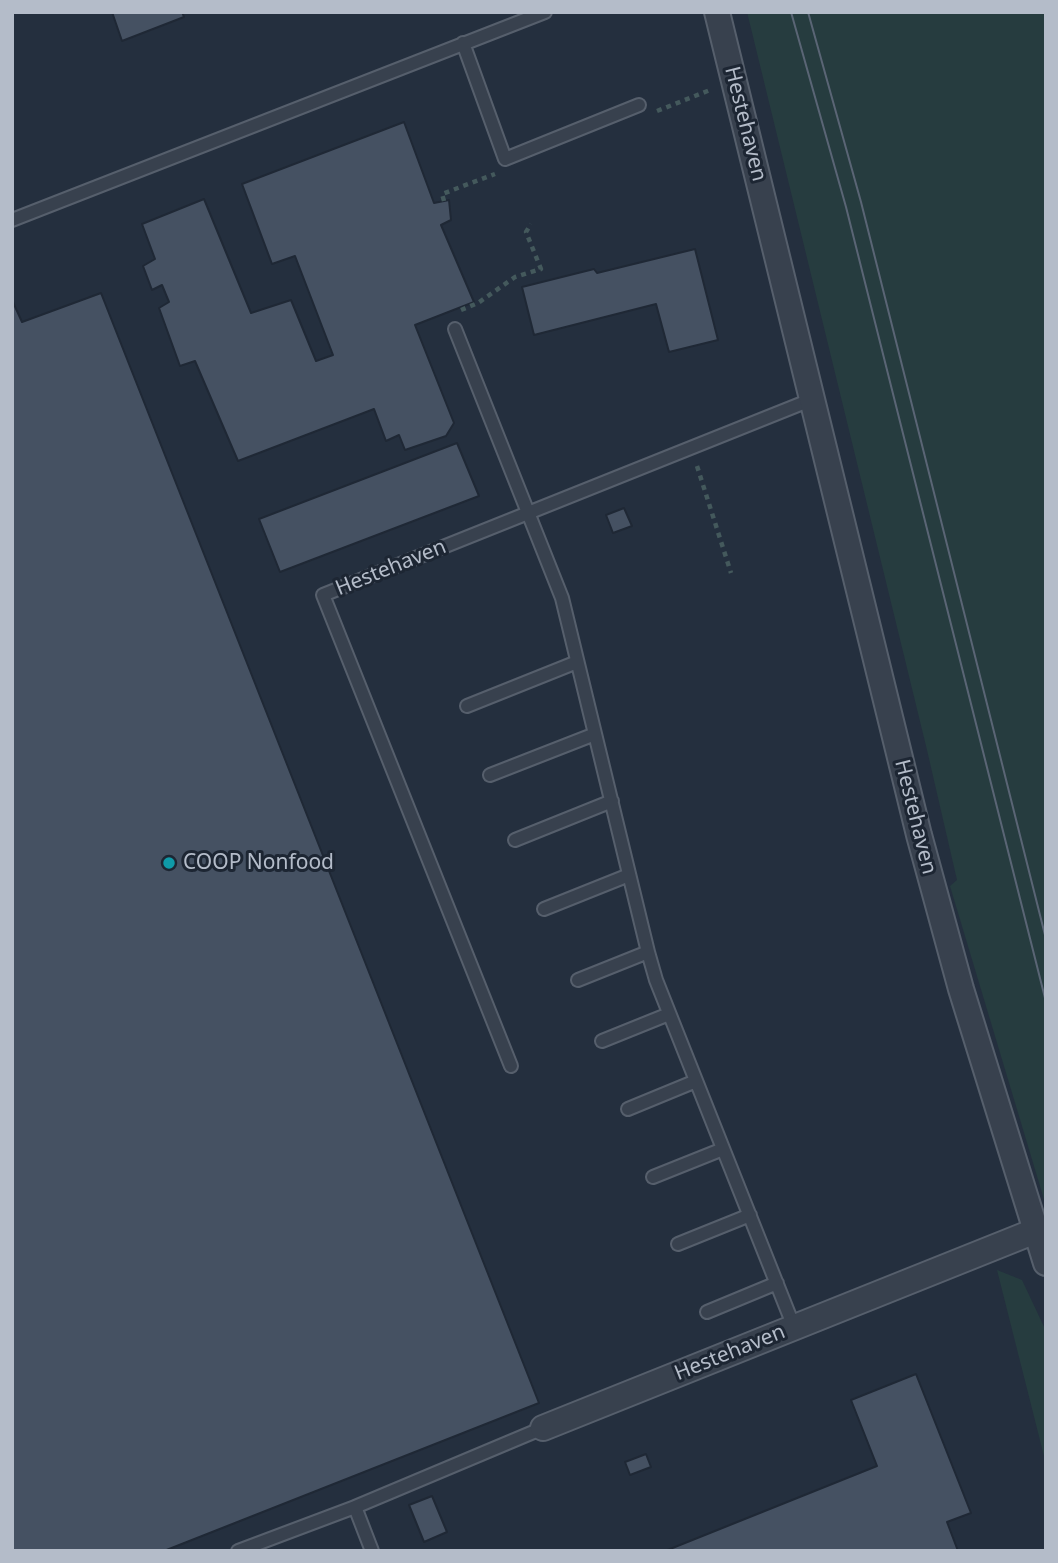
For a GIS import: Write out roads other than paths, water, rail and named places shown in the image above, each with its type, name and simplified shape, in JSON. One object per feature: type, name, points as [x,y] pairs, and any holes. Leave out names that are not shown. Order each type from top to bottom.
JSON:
[{"type":"street","name":"Hestehaven","points":[[717,12],[923,848],[961,989],[1046,1263]]},
{"type":"street","name":"Hestehaven","points":[[543,1428],[1035,1231]]},
{"type":"lane","points":[[12,220],[545,12]]},
{"type":"lane","points":[[463,43],[505,159],[639,105]]},
{"type":"lane","points":[[455,329],[562,598],[629,875],[669,1014],[794,1328]]},
{"type":"lane","name":"Hestehaven","points":[[511,1066],[323,595],[813,399]]},
{"type":"lane","points":[[467,706],[577,662]]},
{"type":"lane","points":[[490,775],[595,734]]},
{"type":"lane","points":[[515,840],[612,801]]},
{"type":"lane","points":[[544,909],[629,875]]},
{"type":"lane","points":[[578,980],[649,952]]},
{"type":"lane","points":[[602,1041],[669,1014]]},
{"type":"lane","points":[[628,1109],[696,1081]]},
{"type":"lane","points":[[653,1177],[723,1149]]},
{"type":"lane","points":[[678,1244],[750,1215]]},
{"type":"lane","points":[[707,1312],[777,1283]]},
{"type":"lane","points":[[238,1551],[355,1507],[543,1428]]},
{"type":"lane","points":[[355,1507],[372,1551]]},
{"type":"tram line","points":[[791,12],[846,207],[1046,1002]]},
{"type":"tram line","points":[[808,12],[861,202],[1046,939]]},
{"type":"place","name":"COOP Nonfood","points":[[169,863]]}]
